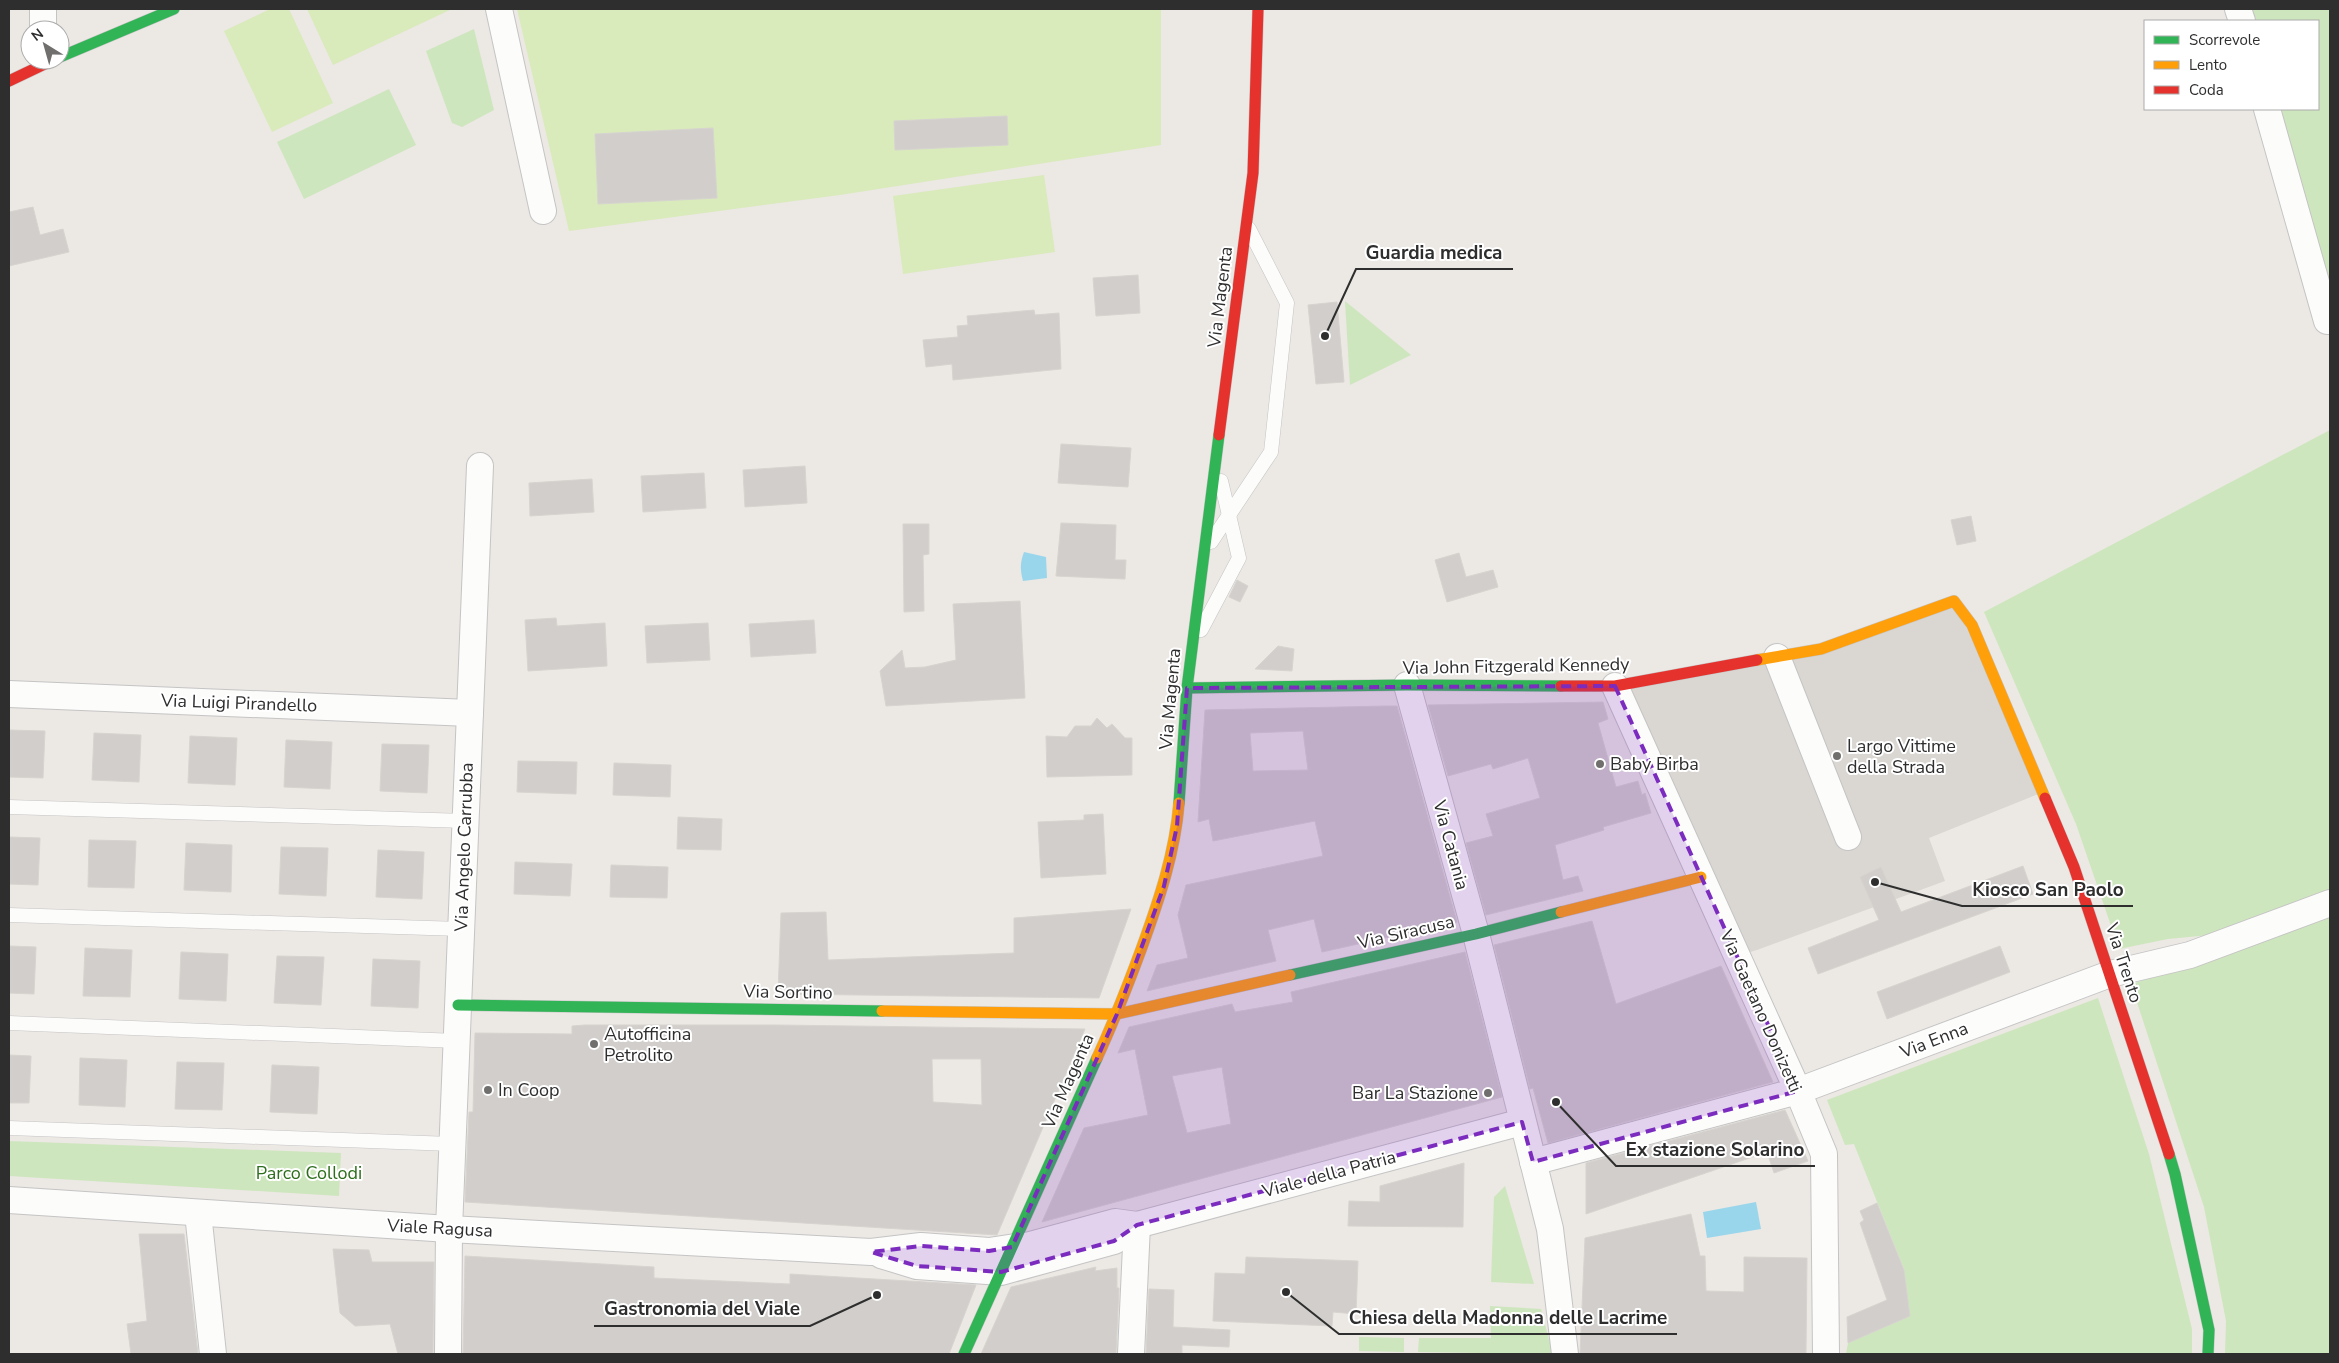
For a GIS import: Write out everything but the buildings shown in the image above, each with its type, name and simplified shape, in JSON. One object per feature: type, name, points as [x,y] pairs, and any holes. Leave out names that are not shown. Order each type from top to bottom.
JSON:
[{"type":"street","points":[[70,52],[174,9]]},
{"type":"street","points":[[499,9],[543,211]]},
{"type":"street","name":"Via Magenta","points":[[964,1354],[1117,1014],[1166,877],[1177,826],[1187,688],[1254,173],[1258,9]]},
{"type":"street","points":[[9,81],[30,70]]},
{"type":"street","points":[[2267,110],[2328,321]]},
{"type":"street","name":"Via Angelo Carrubba","points":[[448,1354],[452,1144],[480,466]]},
{"type":"street","name":"Via John Fitzgerald Kennedy","points":[[1187,688],[1407,684],[1615,686],[1822,649],[1954,601]]},
{"type":"street","name":"Via Trento","points":[[1954,601],[1972,624],[2074,867],[2175,1174],[2209,1330],[2208,1354]]},
{"type":"street","points":[[1778,657],[1848,837]]},
{"type":"street","name":"Via Catania","points":[[1407,684],[1476,934],[1550,1229],[1565,1354]]},
{"type":"street","name":"Via Gaetano Donizetti","points":[[1615,686],[1798,1091],[1824,1154],[1826,1354]]},
{"type":"street","name":"Via Luigi Pirandello","points":[[9,694],[470,713]]},
{"type":"street","name":"Via Siracusa","points":[[1117,1014],[1476,934],[1701,877]]},
{"type":"street","name":"Via Enna","points":[[1533,1162],[1798,1091],[2110,974],[2190,955],[2330,903]]},
{"type":"street","name":"Via Sortino","points":[[458,1005],[1117,1014]]},
{"type":"street","name":"Viale della Patria","points":[[1137,1225],[1522,1122]]},
{"type":"street","name":"Viale Ragusa","points":[[9,1200],[449,1229],[871,1252]]},
{"type":"street","points":[[198,1212],[213,1354]]},
{"type":"street","points":[[871,1252],[921,1246],[989,1251],[1115,1222],[1137,1225]]},
{"type":"street","points":[[871,1252],[917,1266],[1000,1272],[1114,1242],[1137,1225]]},
{"type":"street","points":[[1131,1354],[1137,1225]]},
{"type":"lane","points":[[1204,553],[1271,452],[1287,303],[1247,225]]},
{"type":"lane","points":[[1193,644],[1212,613],[1239,558],[1216,458]]},
{"type":"lane","points":[[9,807],[466,821]]},
{"type":"lane","points":[[9,915],[461,929]]},
{"type":"lane","points":[[9,1023],[457,1041]]},
{"type":"lane","points":[[9,1128],[452,1144]]},
{"type":"highlighted area","points":[[1615,686],[1798,1091],[1533,1162],[1522,1122],[1137,1225],[1114,1241],[1001,1272],[917,1266],[871,1252],[921,1246],[989,1251],[1012,1247],[1117,1014],[1164,886],[1177,826],[1187,688]]},
{"type":"green space","points":[[270,9],[289,9],[333,103],[272,132],[224,31]]},
{"type":"green space","points":[[307,9],[452,9],[333,65]]},
{"type":"green space","points":[[517,9],[1161,9],[1161,145],[840,195],[569,231]]},
{"type":"green space","points":[[2249,9],[2330,9],[2330,295],[2277,110],[2319,110],[2319,20],[2253,20]]},
{"type":"green space","points":[[474,29],[494,110],[462,127],[452,123],[426,51]]},
{"type":"green space","points":[[389,89],[416,145],[304,199],[277,142]]},
{"type":"green space","points":[[1044,175],[1055,252],[903,274],[893,196]]},
{"type":"green space","points":[[1345,301],[1411,355],[1350,385]]},
{"type":"green space","points":[[2330,430],[2330,893],[2221,934],[2168,939],[2119,949],[2076,824],[1984,612]]},
{"type":"green space","points":[[2330,913],[2330,1354],[2225,1354],[2226,1321],[2204,1207],[2131,984],[2195,964]]},
{"type":"green space","points":[[2098,998],[2149,1154],[2192,1329],[2192,1354],[1846,1354],[1848,1343],[1910,1316],[1904,1269],[1854,1144],[1845,1145],[1827,1100]]},
{"type":"green space","name":"Parco Collodi","points":[[9,1141],[341,1153],[339,1196],[9,1176]]},
{"type":"green space","points":[[1505,1186],[1534,1284],[1491,1282],[1494,1197]]},
{"type":"green space","points":[[1490,1306],[1541,1309],[1552,1351],[1550,1354],[1418,1352],[1419,1338],[1491,1338]]},
{"type":"green space","points":[[1359,1337],[1404,1338],[1404,1352],[1359,1351]]},
{"type":"shaded area","name":"Largo Vittime della Strada","points":[[1954,601],[2043,792],[1929,838],[1945,881],[1736,956],[1615,686],[1821,649]]},
{"type":"water","points":[[1024,552],[1046,557],[1047,578],[1023,581],[1021,566]]},
{"type":"water","points":[[1756,1202],[1761,1229],[1707,1238],[1703,1212]]},
{"type":"traffic: fast","points":[[70,53],[174,9]]},
{"type":"traffic: fast","points":[[1179,803],[1187,688],[1219,435]]},
{"type":"traffic: fast","points":[[1187,688],[1407,685],[1561,686]]},
{"type":"traffic: fast","points":[[1290,975],[1476,934],[1561,912]]},
{"type":"traffic: fast","points":[[458,1005],[882,1011]]},
{"type":"traffic: fast","points":[[964,1354],[1097,1058]]},
{"type":"traffic: fast","points":[[2169,1154],[2209,1330],[2208,1354]]},
{"type":"traffic: slow","points":[[1757,660],[1821,649],[1954,601],[1972,625],[2045,798]]},
{"type":"traffic: slow","points":[[1097,1058],[1115,1017],[1160,894],[1174,840],[1179,803]]},
{"type":"traffic: slow","points":[[1561,912],[1701,877]]},
{"type":"traffic: slow","points":[[882,1011],[1117,1014],[1290,975]]},
{"type":"traffic: jam","points":[[1219,435],[1253,173],[1258,9]]},
{"type":"traffic: jam","points":[[9,81],[32,70]]},
{"type":"traffic: jam","points":[[1561,686],[1615,686],[1757,660]]},
{"type":"traffic: jam","points":[[2045,798],[2074,867],[2169,1154]]},
{"type":"place","name":"Guardia medica","points":[[1325,336]]},
{"type":"place","name":"Largo Vittime della Strada","points":[[1837,756]]},
{"type":"place","name":"Baby Birba","points":[[1600,764]]},
{"type":"place","name":"Kiosco San Paolo","points":[[1875,882]]},
{"type":"place","name":"Autofficina Petrolito","points":[[594,1044]]},
{"type":"place","name":"In Coop","points":[[488,1090]]},
{"type":"place","name":"Bar La Stazione","points":[[1488,1093]]},
{"type":"place","name":"Ex stazione Solarino","points":[[1556,1102]]},
{"type":"place","name":"Chiesa della Madonna delle Lacrime","points":[[1286,1292]]},
{"type":"place","name":"Gastronomia del Viale","points":[[877,1295]]}]
